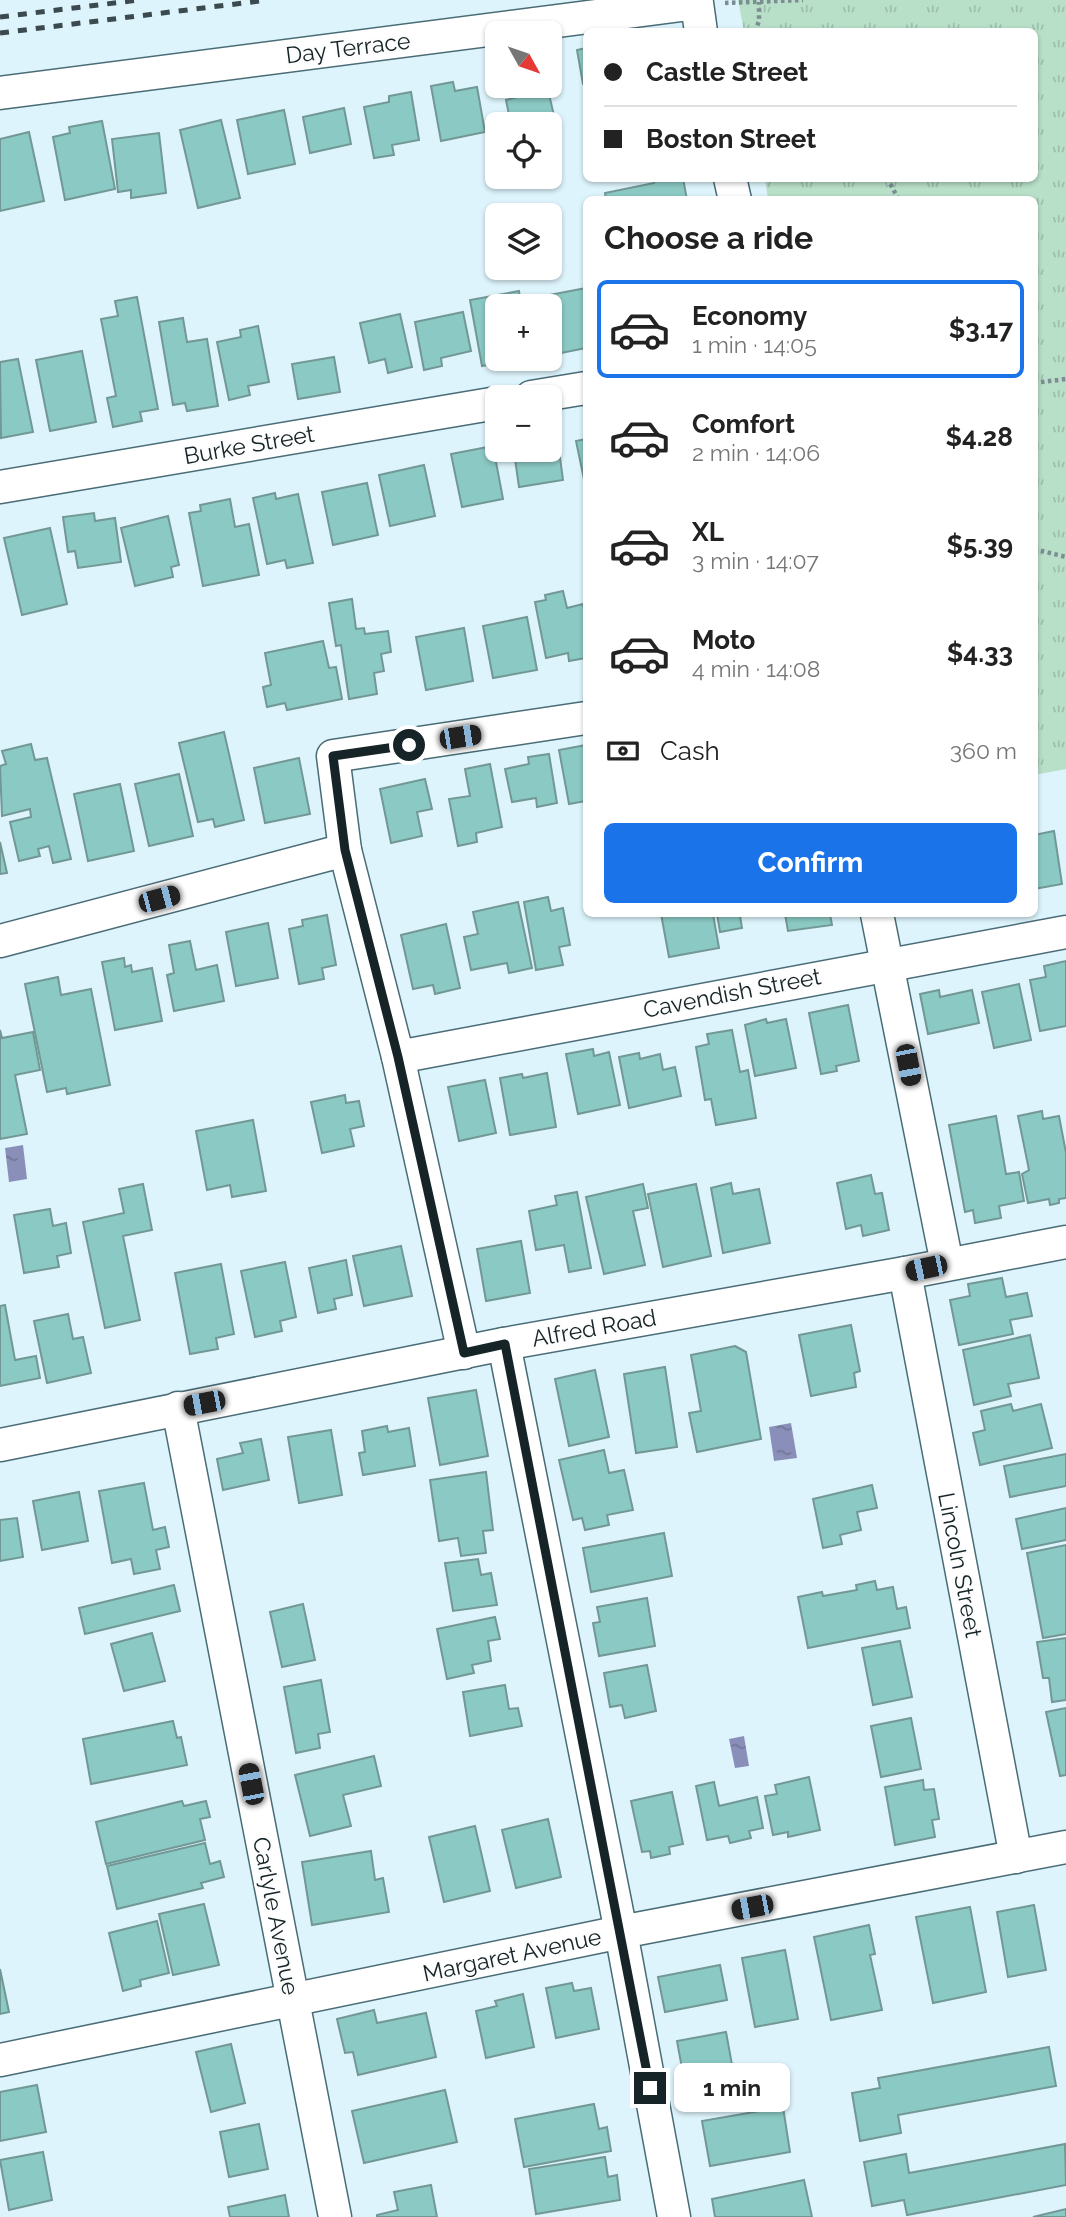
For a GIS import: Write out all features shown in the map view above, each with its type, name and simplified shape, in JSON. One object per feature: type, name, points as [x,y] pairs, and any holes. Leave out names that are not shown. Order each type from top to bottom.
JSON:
[{"type":"street","name":"Day Terrace","points":[[598,28],[699,17]]},
{"type":"street","name":"Day Terrace","points":[[0,93],[583,30]]},
{"type":"street","points":[[562,392],[583,388]]},
{"type":"street","name":"Burke Street","points":[[0,487],[485,405]]},
{"type":"street","points":[[464,1353],[398,1057],[345,850],[333,756],[583,718]]},
{"type":"street","points":[[0,941],[345,850]]},
{"type":"street","points":[[878,917],[947,1264]]},
{"type":"street","name":"Cavendish Street","points":[[398,1057],[888,963],[1066,932]]},
{"type":"street","name":"Alfred Road","points":[[0,1446],[505,1344],[1066,1242]]},
{"type":"street","name":"Lincoln Street","points":[[905,1273],[1016,1857]]},
{"type":"street","points":[[505,1344],[621,1932],[674,2217]]},
{"type":"street","name":"Carlyle Avenue","points":[[178,1408],[335,2217]]},
{"type":"street","name":"Margaret Avenue","points":[[0,2060],[621,1932],[1066,1847]]},
{"type":"path","points":[[699,17],[759,2],[803,0]]},
{"type":"path","points":[[756,28],[759,2]]},
{"type":"path","points":[[1038,382],[1066,379]]},
{"type":"path","points":[[1038,550],[1066,557]]},
{"type":"green space","points":[[738,0],[1066,0],[1066,769],[1038,774],[1038,196],[768,196],[765,182],[1038,182],[1038,28],[743,28]]},
{"type":"water","points":[[23,1145],[27,1179],[9,1182],[5,1148]]},
{"type":"water","points":[[791,1423],[797,1458],[774,1461],[769,1427]]},
{"type":"water","points":[[744,1736],[749,1766],[735,1768],[729,1739]]},
{"type":"building","points":[[583,49],[583,84],[577,50]]},
{"type":"building","points":[[453,82],[455,91],[477,87],[485,132],[441,141],[431,86]]},
{"type":"building","points":[[411,92],[419,140],[392,145],[394,155],[374,158],[364,107],[389,102],[389,96]]},
{"type":"building","points":[[550,98],[553,112],[508,112],[506,100]]},
{"type":"building","points":[[344,108],[351,144],[310,153],[303,117]]},
{"type":"building","points":[[284,110],[295,164],[248,174],[237,120]]},
{"type":"building","points":[[221,120],[240,198],[198,208],[180,130]]},
{"type":"building","points":[[102,121],[115,189],[65,200],[53,137],[70,133],[69,127]]},
{"type":"building","points":[[29,132],[44,201],[0,211],[0,139]]},
{"type":"building","points":[[159,133],[166,193],[131,198],[131,190],[118,192],[112,139]]},
{"type":"building","points":[[684,182],[686,196],[605,196],[605,193],[654,183]]},
{"type":"building","points":[[583,289],[583,349],[562,353],[562,294],[554,294]]},
{"type":"building","points":[[137,297],[158,409],[140,412],[142,421],[113,427],[107,398],[116,396],[101,319],[118,316],[115,301]]},
{"type":"building","points":[[485,297],[485,365],[482,366],[470,300]]},
{"type":"building","points":[[463,312],[471,351],[441,358],[442,366],[424,370],[415,322]]},
{"type":"building","points":[[400,314],[412,367],[388,373],[385,359],[369,363],[360,323]]},
{"type":"building","points":[[183,318],[187,342],[207,339],[218,406],[187,411],[185,403],[173,405],[159,322]]},
{"type":"building","points":[[258,326],[269,382],[248,386],[250,395],[229,400],[217,342],[241,337],[240,330]]},
{"type":"building","points":[[82,351],[96,422],[50,431],[36,360]]},
{"type":"building","points":[[334,357],[340,392],[298,399],[292,364]]},
{"type":"building","points":[[18,359],[33,432],[1,438],[0,362]]},
{"type":"building","points":[[583,440],[583,474],[576,441]]},
{"type":"building","points":[[485,448],[485,462],[496,462],[503,499],[462,507],[451,454]]},
{"type":"building","points":[[515,462],[561,462],[563,480],[519,487]]},
{"type":"building","points":[[424,465],[435,516],[390,526],[379,475]]},
{"type":"building","points":[[367,483],[378,535],[333,545],[322,492]]},
{"type":"building","points":[[275,493],[276,499],[298,494],[313,563],[287,568],[285,560],[267,564],[253,498]]},
{"type":"building","points":[[230,499],[235,527],[249,524],[259,575],[203,586],[189,513],[201,511],[200,505]]},
{"type":"building","points":[[94,513],[95,521],[115,518],[121,562],[78,568],[75,551],[68,552],[63,517]]},
{"type":"building","points":[[168,516],[179,565],[171,567],[173,577],[135,586],[121,528]]},
{"type":"building","points":[[50,528],[67,604],[22,615],[4,538]]},
{"type":"building","points":[[563,591],[567,608],[583,604],[583,659],[569,661],[568,653],[546,658],[535,602],[546,600],[545,595]]},
{"type":"building","points":[[352,599],[356,629],[364,628],[365,634],[388,631],[391,652],[381,654],[384,671],[374,673],[377,694],[349,699],[341,645],[336,646],[329,603]]},
{"type":"building","points":[[527,617],[537,670],[493,678],[483,626]]},
{"type":"building","points":[[464,628],[473,681],[426,690],[416,637]]},
{"type":"building","points":[[323,641],[329,668],[336,667],[342,699],[287,710],[285,703],[267,707],[263,687],[271,685],[265,653]]},
{"type":"building","points":[[224,732],[244,820],[215,827],[213,819],[198,822],[179,743]]},
{"type":"building","points":[[31,744],[35,760],[47,758],[71,859],[53,863],[49,846],[38,849],[40,856],[19,861],[10,822],[31,817],[30,809],[2,816],[0,766],[6,764],[2,751]]},
{"type":"building","points":[[583,746],[583,802],[569,804],[559,750]]},
{"type":"building","points":[[549,754],[557,803],[537,807],[536,798],[512,802],[505,769],[529,764],[528,757]]},
{"type":"building","points":[[299,758],[310,814],[265,823],[254,768]]},
{"type":"building","points":[[490,764],[502,827],[476,833],[477,842],[458,846],[449,799],[470,796],[465,769]]},
{"type":"building","points":[[179,774],[193,836],[149,846],[135,784]]},
{"type":"building","points":[[425,779],[432,809],[417,812],[422,836],[391,843],[380,789]]},
{"type":"building","points":[[120,784],[134,851],[88,861],[74,794]]},
{"type":"building","points":[[1054,831],[1062,884],[1038,888],[1038,834]]},
{"type":"building","points":[[0,842],[7,873],[0,874]]},
{"type":"building","points":[[548,897],[551,911],[563,908],[570,945],[559,947],[563,965],[536,970],[524,902]]},
{"type":"building","points":[[518,902],[532,968],[509,973],[507,963],[471,970],[464,937],[478,934],[473,912]]},
{"type":"building","points":[[327,915],[336,965],[322,968],[324,979],[299,984],[289,929],[303,926],[302,920]]},
{"type":"building","points":[[662,917],[714,917],[719,948],[669,957]]},
{"type":"building","points":[[718,917],[740,917],[742,928],[720,932]]},
{"type":"building","points":[[786,917],[831,917],[832,925],[788,931]]},
{"type":"building","points":[[268,923],[278,978],[236,986],[226,932]]},
{"type":"building","points":[[446,924],[460,988],[435,994],[433,985],[413,989],[401,935]]},
{"type":"building","points":[[190,941],[196,970],[217,965],[224,1001],[174,1011],[167,975],[174,973],[169,945]]},
{"type":"building","points":[[124,958],[125,967],[131,965],[132,972],[152,968],[162,1021],[115,1030],[102,962]]},
{"type":"building","points":[[1066,961],[1066,1026],[1040,1031],[1030,980],[1046,977],[1044,966]]},
{"type":"building","points":[[58,977],[61,995],[91,989],[110,1085],[67,1094],[66,1088],[47,1092],[25,984]]},
{"type":"building","points":[[1019,984],[1031,1040],[994,1048],[982,992]]},
{"type":"building","points":[[939,990],[940,997],[972,990],[979,1023],[928,1034],[920,994]]},
{"type":"building","points":[[848,1005],[859,1061],[836,1066],[837,1071],[821,1074],[809,1013]]},
{"type":"building","points":[[766,1019],[767,1023],[786,1019],[796,1068],[755,1076],[745,1025]]},
{"type":"building","points":[[0,1030],[2,1038],[33,1032],[40,1070],[15,1075],[27,1134],[0,1139]]},
{"type":"building","points":[[732,1030],[740,1072],[748,1070],[756,1118],[716,1125],[711,1099],[705,1100],[696,1047],[709,1044],[707,1034]]},
{"type":"building","points":[[593,1049],[594,1056],[609,1052],[620,1105],[578,1114],[566,1054]]},
{"type":"building","points":[[639,1053],[640,1059],[660,1054],[663,1070],[675,1067],[681,1096],[629,1108],[619,1057]]},
{"type":"building","points":[[547,1073],[556,1127],[510,1135],[500,1078],[522,1074],[523,1078]]},
{"type":"building","points":[[485,1080],[496,1133],[459,1141],[448,1087]]},
{"type":"building","points":[[345,1095],[346,1103],[359,1101],[364,1126],[350,1129],[354,1146],[322,1153],[311,1102]]},
{"type":"building","points":[[1042,1111],[1043,1119],[1059,1116],[1066,1153],[1066,1198],[1050,1205],[1049,1199],[1028,1203],[1022,1174],[1029,1170],[1018,1116]]},
{"type":"building","points":[[996,1116],[1006,1174],[1019,1172],[1024,1201],[999,1206],[1001,1218],[975,1223],[973,1210],[965,1212],[949,1125]]},
{"type":"building","points":[[253,1120],[266,1191],[232,1197],[230,1185],[207,1190],[196,1131]]},
{"type":"building","points":[[871,1175],[875,1194],[882,1193],[889,1230],[863,1236],[861,1225],[846,1229],[837,1183]]},
{"type":"building","points":[[731,1183],[733,1194],[759,1189],[770,1243],[723,1253],[711,1188]]},
{"type":"building","points":[[143,1184],[152,1230],[123,1236],[140,1320],[105,1328],[83,1222],[124,1213],[119,1189]]},
{"type":"building","points":[[643,1184],[648,1208],[633,1211],[645,1265],[604,1274],[586,1197]]},
{"type":"building","points":[[696,1184],[711,1256],[663,1267],[648,1194]]},
{"type":"building","points":[[577,1192],[591,1268],[569,1272],[564,1245],[536,1250],[529,1211],[557,1205],[555,1196]]},
{"type":"building","points":[[50,1209],[53,1226],[66,1223],[71,1253],[57,1256],[59,1267],[24,1273],[14,1215]]},
{"type":"building","points":[[521,1241],[530,1293],[486,1301],[477,1249]]},
{"type":"building","points":[[401,1246],[412,1296],[364,1306],[353,1256]]},
{"type":"building","points":[[346,1260],[352,1295],[334,1299],[336,1309],[318,1313],[309,1268]]},
{"type":"building","points":[[285,1262],[296,1317],[280,1321],[282,1331],[255,1337],[241,1271]]},
{"type":"building","points":[[221,1264],[234,1334],[216,1338],[218,1349],[190,1354],[175,1273]]},
{"type":"building","points":[[1002,1278],[1006,1297],[1027,1293],[1032,1316],[1010,1320],[1013,1334],[959,1345],[950,1300],[970,1296],[968,1284]]},
{"type":"building","points":[[5,1305],[15,1360],[36,1356],[40,1378],[0,1386],[0,1306]]},
{"type":"building","points":[[68,1314],[73,1339],[83,1337],[91,1373],[47,1383],[34,1321]]},
{"type":"building","points":[[851,1325],[860,1371],[854,1373],[856,1387],[811,1396],[799,1335]]},
{"type":"building","points":[[1030,1335],[1039,1378],[1008,1384],[1011,1396],[974,1405],[963,1350]]},
{"type":"building","points":[[735,1346],[746,1352],[761,1439],[697,1452],[689,1413],[701,1411],[691,1355]]},
{"type":"building","points":[[665,1367],[677,1447],[636,1453],[624,1374]]},
{"type":"building","points":[[595,1370],[609,1437],[569,1446],[555,1379]]},
{"type":"building","points":[[476,1390],[488,1456],[440,1465],[428,1398]]},
{"type":"building","points":[[1011,1404],[1013,1411],[1041,1404],[1052,1448],[980,1465],[973,1433],[985,1430],[981,1411]]},
{"type":"building","points":[[387,1426],[388,1432],[409,1428],[415,1466],[363,1475],[359,1453],[365,1452],[362,1431]]},
{"type":"building","points":[[331,1430],[342,1495],[299,1503],[288,1437]]},
{"type":"building","points":[[261,1439],[269,1480],[223,1490],[217,1459],[243,1453],[240,1443]]},
{"type":"building","points":[[604,1450],[609,1473],[624,1470],[633,1510],[607,1515],[609,1525],[585,1530],[582,1518],[573,1520],[559,1460]]},
{"type":"building","points":[[1066,1454],[1066,1486],[1010,1497],[1004,1466]]},
{"type":"building","points":[[486,1472],[493,1530],[483,1531],[486,1553],[461,1556],[458,1538],[439,1541],[430,1480]]},
{"type":"building","points":[[144,1483],[153,1530],[165,1527],[169,1547],[156,1550],[160,1569],[134,1574],[131,1559],[112,1563],[99,1491]]},
{"type":"building","points":[[872,1485],[877,1508],[857,1512],[861,1530],[840,1535],[842,1544],[823,1548],[813,1499]]},
{"type":"building","points":[[79,1492],[88,1541],[42,1550],[33,1501]]},
{"type":"building","points":[[1066,1508],[1066,1540],[1022,1549],[1016,1519]]},
{"type":"building","points":[[17,1518],[23,1557],[0,1561],[0,1520]]},
{"type":"building","points":[[664,1533],[672,1576],[591,1592],[583,1548]]},
{"type":"building","points":[[1066,1545],[1066,1634],[1043,1638],[1027,1553]]},
{"type":"building","points":[[478,1559],[481,1575],[491,1573],[497,1605],[453,1611],[445,1563]]},
{"type":"building","points":[[875,1581],[877,1590],[893,1587],[897,1609],[906,1607],[910,1628],[808,1648],[798,1597],[822,1592],[823,1596],[857,1590],[856,1585]]},
{"type":"building","points":[[174,1585],[180,1611],[85,1634],[79,1608]]},
{"type":"building","points":[[647,1598],[655,1646],[599,1656],[593,1623],[600,1622],[597,1607]]},
{"type":"building","points":[[303,1604],[315,1660],[282,1667],[270,1612]]},
{"type":"building","points":[[495,1617],[500,1639],[488,1641],[491,1661],[472,1665],[474,1673],[447,1679],[437,1629]]},
{"type":"building","points":[[152,1633],[165,1681],[124,1691],[111,1644]]},
{"type":"building","points":[[1066,1638],[1066,1700],[1052,1702],[1049,1678],[1043,1678],[1037,1642]]},
{"type":"building","points":[[900,1641],[912,1697],[873,1705],[862,1648]]},
{"type":"building","points":[[647,1665],[656,1711],[625,1718],[622,1705],[610,1707],[604,1673]]},
{"type":"building","points":[[321,1680],[330,1732],[318,1734],[320,1748],[296,1753],[284,1687]]},
{"type":"building","points":[[505,1685],[509,1709],[518,1708],[522,1726],[470,1736],[463,1692]]},
{"type":"building","points":[[1066,1708],[1066,1775],[1060,1776],[1046,1712]]},
{"type":"building","points":[[911,1718],[921,1769],[881,1777],[871,1726]]},
{"type":"building","points":[[173,1721],[177,1738],[181,1737],[187,1765],[91,1784],[83,1739]]},
{"type":"building","points":[[374,1756],[381,1786],[343,1795],[351,1826],[310,1836],[295,1775]]},
{"type":"building","points":[[809,1777],[820,1830],[788,1837],[788,1832],[773,1835],[765,1796],[777,1794],[775,1785]]},
{"type":"building","points":[[923,1780],[924,1790],[934,1789],[939,1819],[932,1820],[935,1837],[895,1845],[885,1787]]},
{"type":"building","points":[[714,1782],[719,1806],[757,1797],[763,1828],[749,1831],[751,1838],[730,1843],[728,1836],[707,1840],[696,1786]]},
{"type":"building","points":[[672,1792],[683,1844],[669,1847],[670,1854],[651,1858],[650,1851],[642,1852],[631,1801]]},
{"type":"building","points":[[182,1801],[184,1806],[206,1801],[210,1817],[200,1819],[205,1840],[106,1864],[96,1822]]},
{"type":"building","points":[[548,1819],[561,1877],[516,1888],[502,1830]]},
{"type":"building","points":[[475,1826],[490,1891],[444,1902],[429,1837]]},
{"type":"building","points":[[205,1843],[210,1864],[220,1861],[224,1877],[201,1883],[203,1888],[117,1909],[107,1866]]},
{"type":"building","points":[[371,1851],[375,1880],[383,1878],[389,1912],[312,1925],[302,1862]]},
{"type":"building","points":[[204,1904],[219,1965],[173,1975],[159,1914]]},
{"type":"building","points":[[1034,1905],[1046,1970],[1008,1977],[997,1912]]},
{"type":"building","points":[[970,1907],[986,1992],[933,2003],[916,1917]]},
{"type":"building","points":[[157,1921],[169,1973],[140,1980],[141,1986],[123,1991],[109,1933]]},
{"type":"building","points":[[869,1925],[875,1954],[870,1955],[882,2010],[831,2020],[814,1937]]},
{"type":"building","points":[[785,1950],[798,2019],[755,2027],[742,1958]]},
{"type":"building","points":[[720,1965],[727,2000],[665,2012],[658,1977]]},
{"type":"building","points":[[0,1969],[9,2012],[0,2014]]},
{"type":"building","points":[[572,1983],[574,1991],[591,1988],[599,2029],[556,2038],[546,1988]]},
{"type":"building","points":[[523,1994],[534,2047],[486,2058],[476,2011],[497,2006],[495,2001]]},
{"type":"building","points":[[374,2010],[377,2023],[426,2013],[436,2057],[358,2075],[353,2052],[345,2053],[337,2019]]},
{"type":"building","points":[[726,2032],[737,2092],[688,2101],[677,2041]]},
{"type":"building","points":[[231,2044],[245,2103],[211,2112],[196,2052]]},
{"type":"building","points":[[1049,2047],[1056,2086],[898,2115],[901,2133],[860,2141],[852,2093],[880,2088],[878,2078]]},
{"type":"building","points":[[37,2085],[46,2132],[0,2141],[0,2092]]},
{"type":"building","points":[[445,2090],[457,2142],[364,2163],[352,2111]]},
{"type":"building","points":[[594,2104],[599,2129],[607,2127],[611,2151],[524,2167],[515,2119]]},
{"type":"building","points":[[783,2107],[790,2152],[710,2166],[702,2121]]},
{"type":"building","points":[[259,2124],[268,2169],[229,2177],[220,2132]]},
{"type":"building","points":[[1065,2144],[1066,2185],[907,2215],[904,2200],[872,2206],[864,2162],[906,2154],[909,2173]]},
{"type":"building","points":[[43,2152],[52,2200],[9,2210],[0,2160]]},
{"type":"building","points":[[605,2157],[608,2177],[617,2175],[620,2200],[536,2214],[529,2169]]},
{"type":"building","points":[[804,2180],[812,2217],[715,2217],[712,2199]]},
{"type":"building","points":[[431,2185],[437,2217],[377,2217],[398,2210],[394,2192]]},
{"type":"building","points":[[285,2195],[289,2217],[230,2217],[228,2207]]},
{"type":"building","points":[[1066,2209],[1066,2217],[1033,2217]]},
{"type":"railway","points":[[0,17],[139,0]]},
{"type":"railway","points":[[0,33],[268,0]]},
{"type":"route","points":[[409,745],[333,756],[345,850],[398,1057],[464,1353],[505,1344],[650,2088]]}]
